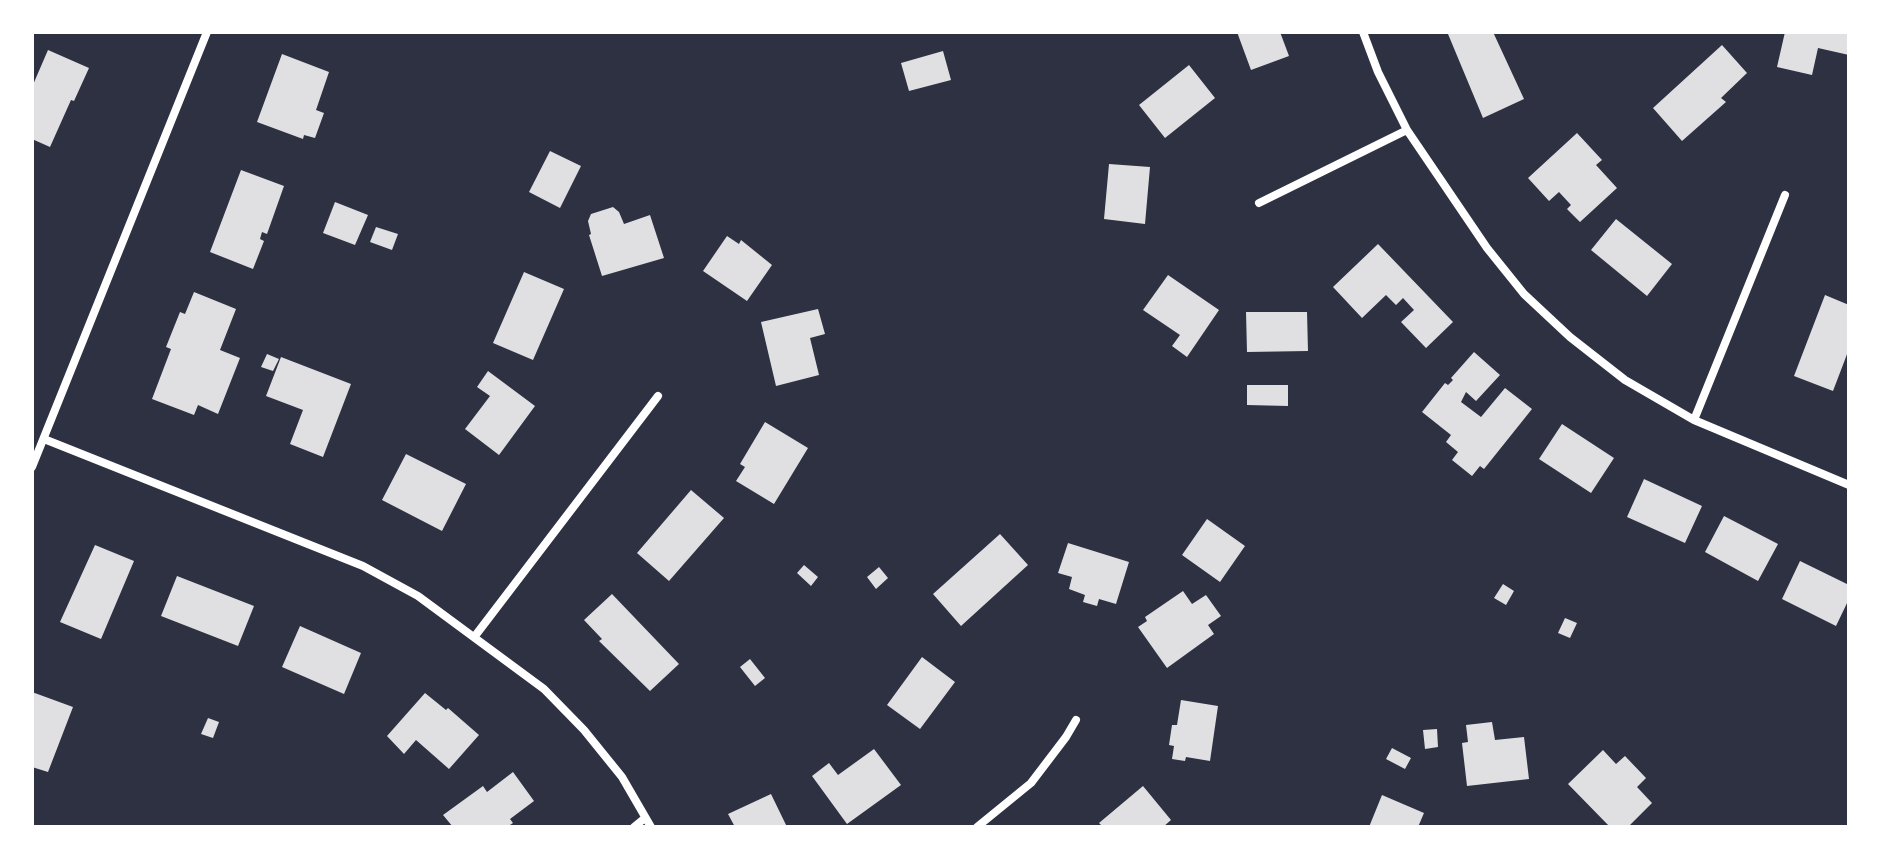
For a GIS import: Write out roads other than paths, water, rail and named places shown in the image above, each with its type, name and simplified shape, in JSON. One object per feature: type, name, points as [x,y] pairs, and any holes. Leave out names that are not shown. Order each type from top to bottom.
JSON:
[{"type":"street","points":[[32,467],[207,32]]},
{"type":"street","points":[[1363,32],[1378,72],[1407,130],[1487,248],[1524,294],[1570,337],[1625,380],[1694,420],[1849,485]]},
{"type":"street","points":[[1259,203],[1407,130]]},
{"type":"street","points":[[1694,420],[1785,195]]},
{"type":"street","points":[[475,636],[658,396]]},
{"type":"street","points":[[44,439],[363,566],[418,596],[544,689],[584,730],[622,777],[651,827]]},
{"type":"street","points":[[977,827],[1031,783],[1076,720]]},
{"type":"street","points":[[634,827],[645,818]]}]
